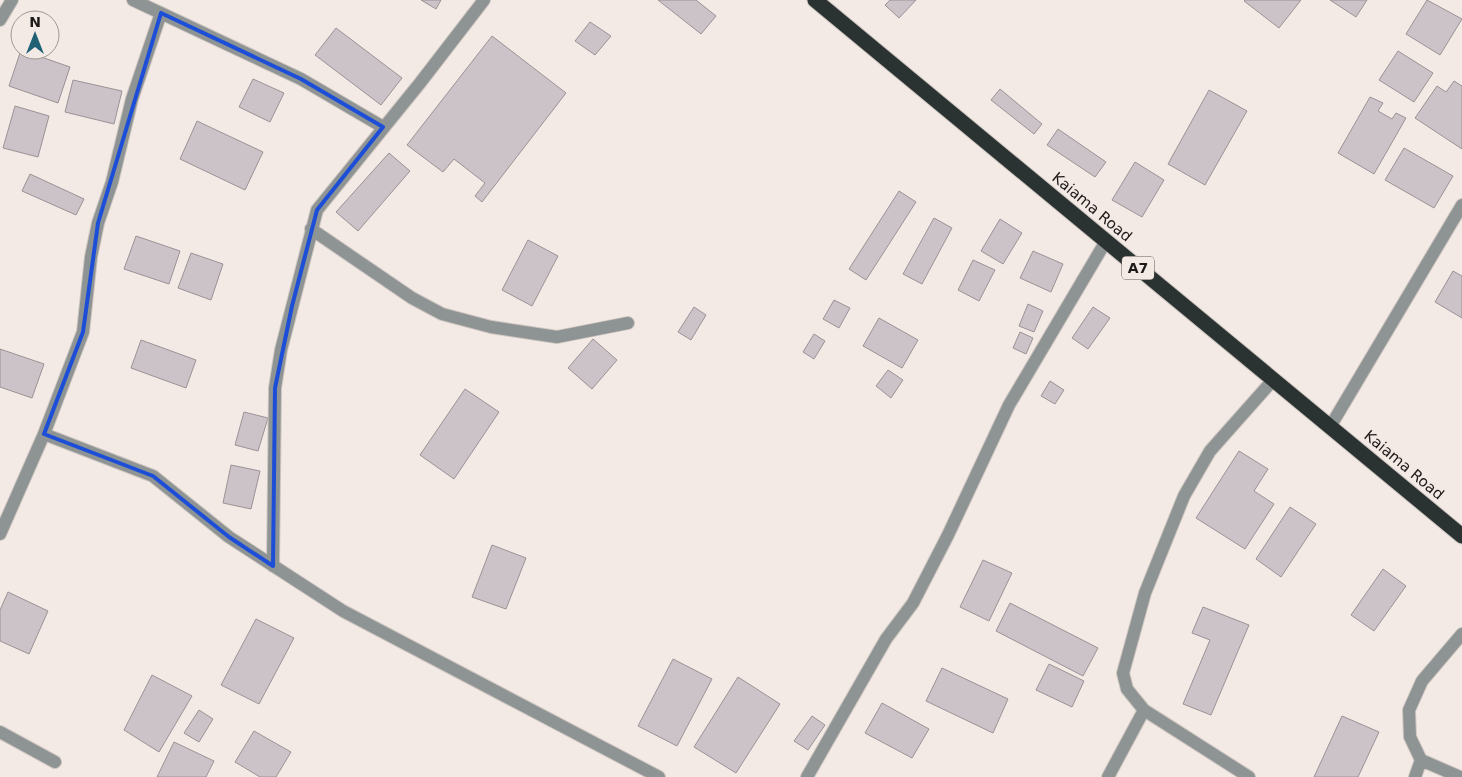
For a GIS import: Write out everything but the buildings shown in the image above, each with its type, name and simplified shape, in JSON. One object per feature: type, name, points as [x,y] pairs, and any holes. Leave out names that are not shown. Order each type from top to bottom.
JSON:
[{"type":"highway","name":"Kaiama Road","points":[[815,0],[1462,536]]},
{"type":"street","points":[[0,20],[12,0]]},
{"type":"street","points":[[134,0],[301,79],[383,127]]},
{"type":"street","points":[[273,566],[275,388],[281,350],[316,210],[484,0]]},
{"type":"street","points":[[0,534],[44,434],[83,332],[91,257],[98,223],[112,182],[132,99],[161,13]]},
{"type":"street","points":[[1330,427],[1462,205]]},
{"type":"street","points":[[311,229],[412,298],[442,314],[491,327],[557,337],[628,323]]},
{"type":"street","points":[[807,777],[886,639],[913,603],[948,536],[1009,405],[1106,241]]},
{"type":"street","points":[[1248,777],[1144,710],[1127,689],[1123,673],[1145,593],[1184,496],[1210,451],[1273,380]]},
{"type":"street","points":[[44,434],[153,476],[229,538],[343,611],[659,777]]},
{"type":"street","points":[[1460,777],[1421,760],[1410,737],[1409,710],[1422,681],[1462,634]]},
{"type":"street","points":[[1108,777],[1144,710]]},
{"type":"street","points":[[0,732],[55,762]]},
{"type":"street","points":[[1415,777],[1421,760]]},
{"type":"highlighted area","points":[[161,13],[301,79],[383,127],[317,210],[292,306],[275,388],[273,566],[229,537],[153,476],[44,434],[83,332],[98,223]]}]
